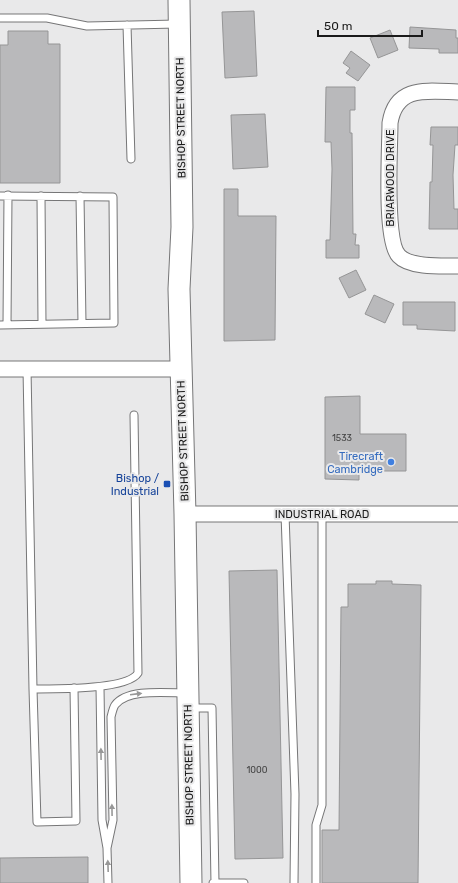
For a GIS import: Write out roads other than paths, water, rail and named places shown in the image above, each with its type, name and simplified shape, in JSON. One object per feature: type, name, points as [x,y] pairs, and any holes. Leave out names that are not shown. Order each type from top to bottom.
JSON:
[{"type":"main road","name":"BISHOP STREET NORTH","points":[[179,0],[182,227],[179,289],[185,514],[191,883]]},
{"type":"street","name":"BRIARWOOD DRIVE","points":[[458,92],[421,91],[409,94],[399,100],[392,111],[390,123],[390,221],[392,243],[399,257],[416,264],[458,266]]},
{"type":"street","points":[[0,369],[181,369]]},
{"type":"street","name":"INDUSTRIAL ROAD","points":[[185,514],[458,514]]},
{"type":"lane","points":[[0,18],[47,18],[87,26],[180,24]]},
{"type":"lane","points":[[127,25],[132,159]]},
{"type":"lane","points":[[4,195],[41,196],[113,197],[114,323],[4,325],[4,195]]},
{"type":"lane","points":[[41,196],[42,324]]},
{"type":"lane","points":[[80,196],[82,323]]},
{"type":"lane","points":[[27,369],[37,822],[76,821],[74,688]]},
{"type":"lane","points":[[33,690],[100,687],[136,677],[138,673],[134,415]]},
{"type":"lane","points":[[285,514],[295,794],[294,883]]},
{"type":"lane","points":[[316,883],[316,825],[322,805],[322,514]]},
{"type":"lane","points":[[100,687],[102,820],[107,848],[108,883]]},
{"type":"lane","points":[[107,848],[113,820],[111,717],[114,705],[123,697],[133,694],[188,700],[212,708],[215,883],[244,883]]},
{"type":"place","name":"Tirecraft Cambridge","points":[[391,462]]},
{"type":"place","name":"Bishop / Industrial","points":[[167,484]]}]
